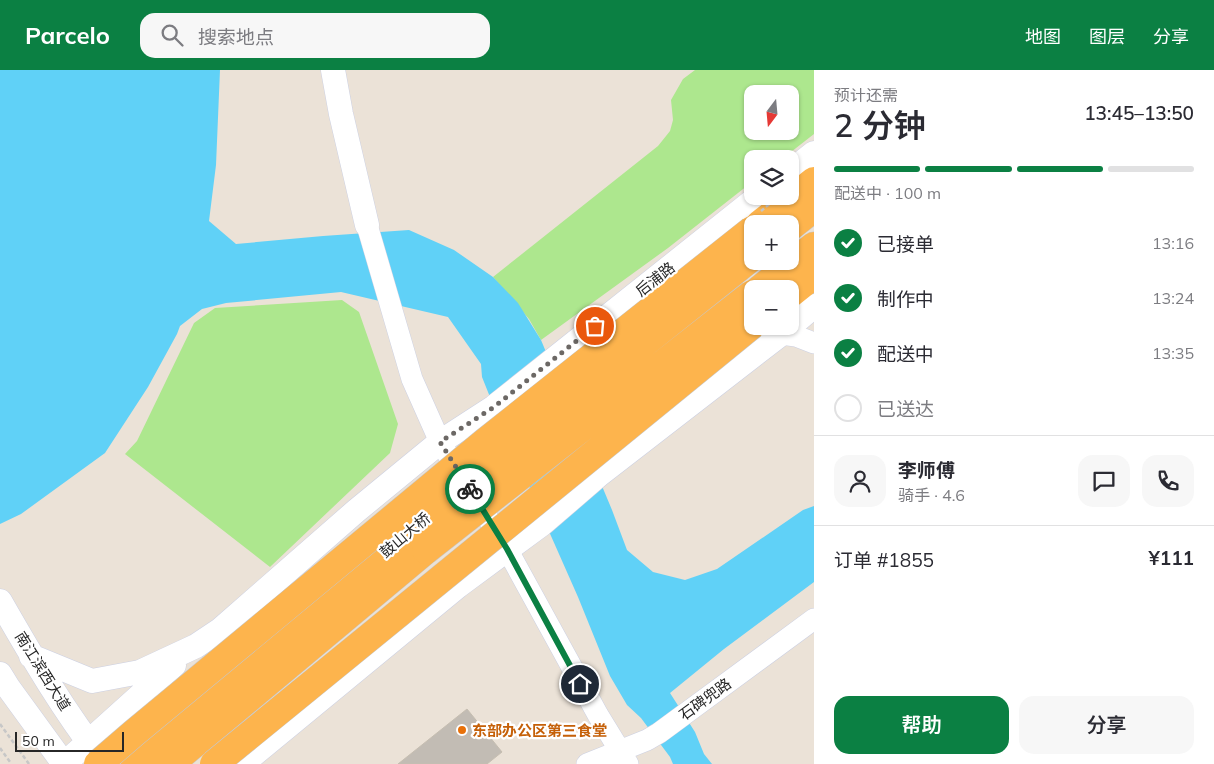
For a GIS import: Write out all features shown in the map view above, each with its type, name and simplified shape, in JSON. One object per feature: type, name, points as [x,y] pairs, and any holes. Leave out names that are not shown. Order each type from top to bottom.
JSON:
[{"type":"highway","points":[[771,215],[814,181]]},
{"type":"highway","points":[[799,220],[814,208]]},
{"type":"highway","points":[[93,753],[142,726],[485,442],[744,236]]},
{"type":"highway","points":[[771,280],[814,246]]},
{"type":"highway","name":"鼓山大桥","points":[[135,764],[406,533],[744,263]]},
{"type":"highway","points":[[799,287],[814,275]]},
{"type":"highway","name":"鼓山大桥","points":[[170,764],[426,550],[744,300]]},
{"type":"highway","points":[[214,764],[744,332]]},
{"type":"main road","points":[[333,70],[341,114],[367,225]]},
{"type":"main road","points":[[799,165],[814,153]]},
{"type":"main road","name":"后浦路","points":[[196,646],[220,630],[356,511],[440,442],[494,407],[748,205]]},
{"type":"main road","points":[[799,319],[814,306]]},
{"type":"main road","points":[[242,764],[458,586],[542,524],[600,474],[780,335]]},
{"type":"main road","name":"南江滨西大道","points":[[0,601],[31,656],[93,753],[106,764]]},
{"type":"main road","points":[[0,674],[64,764],[93,753],[196,646]]},
{"type":"main road","points":[[31,656],[92,681],[140,672],[196,646]]},
{"type":"street","points":[[367,225],[412,379],[440,442],[507,549],[598,716],[623,757]]},
{"type":"street","points":[[788,335],[814,343]]},
{"type":"street","name":"石碑兜路","points":[[587,764],[623,757],[659,733],[814,619]]},
{"type":"path","points":[[0,724],[29,764]]},
{"type":"path","points":[[0,748],[10,762]]},
{"type":"green space","points":[[695,70],[814,70],[814,134],[794,150],[744,150],[744,188],[668,248],[541,340],[529,319],[493,277],[658,146],[670,131],[673,120],[671,100],[683,79]]},
{"type":"green space","points":[[342,300],[359,312],[398,424],[390,453],[270,567],[125,454],[137,441],[194,323],[215,308]]},
{"type":"water","points":[[0,70],[220,70],[216,165],[209,221],[236,244],[409,230],[454,250],[493,277],[518,303],[541,340],[627,550],[653,572],[685,580],[717,569],[803,510],[814,506],[814,582],[724,649],[670,693],[695,732],[704,754],[712,764],[673,764],[670,757],[641,718],[627,705],[610,676],[578,597],[494,407],[482,377],[481,364],[448,317],[341,292],[226,303],[202,309],[180,326],[148,387],[105,453],[21,514],[0,524]]},
{"type":"building","name":"东部办公区第三食堂","points":[[467,709],[502,752],[487,764],[398,764]]},
{"type":"way so far","points":[[470,489],[440,442],[494,407],[595,326]]},
{"type":"place","name":"东部办公区第三食堂","points":[[462,730]]},
{"type":"route","points":[[470,489],[507,549],[580,684]]}]
